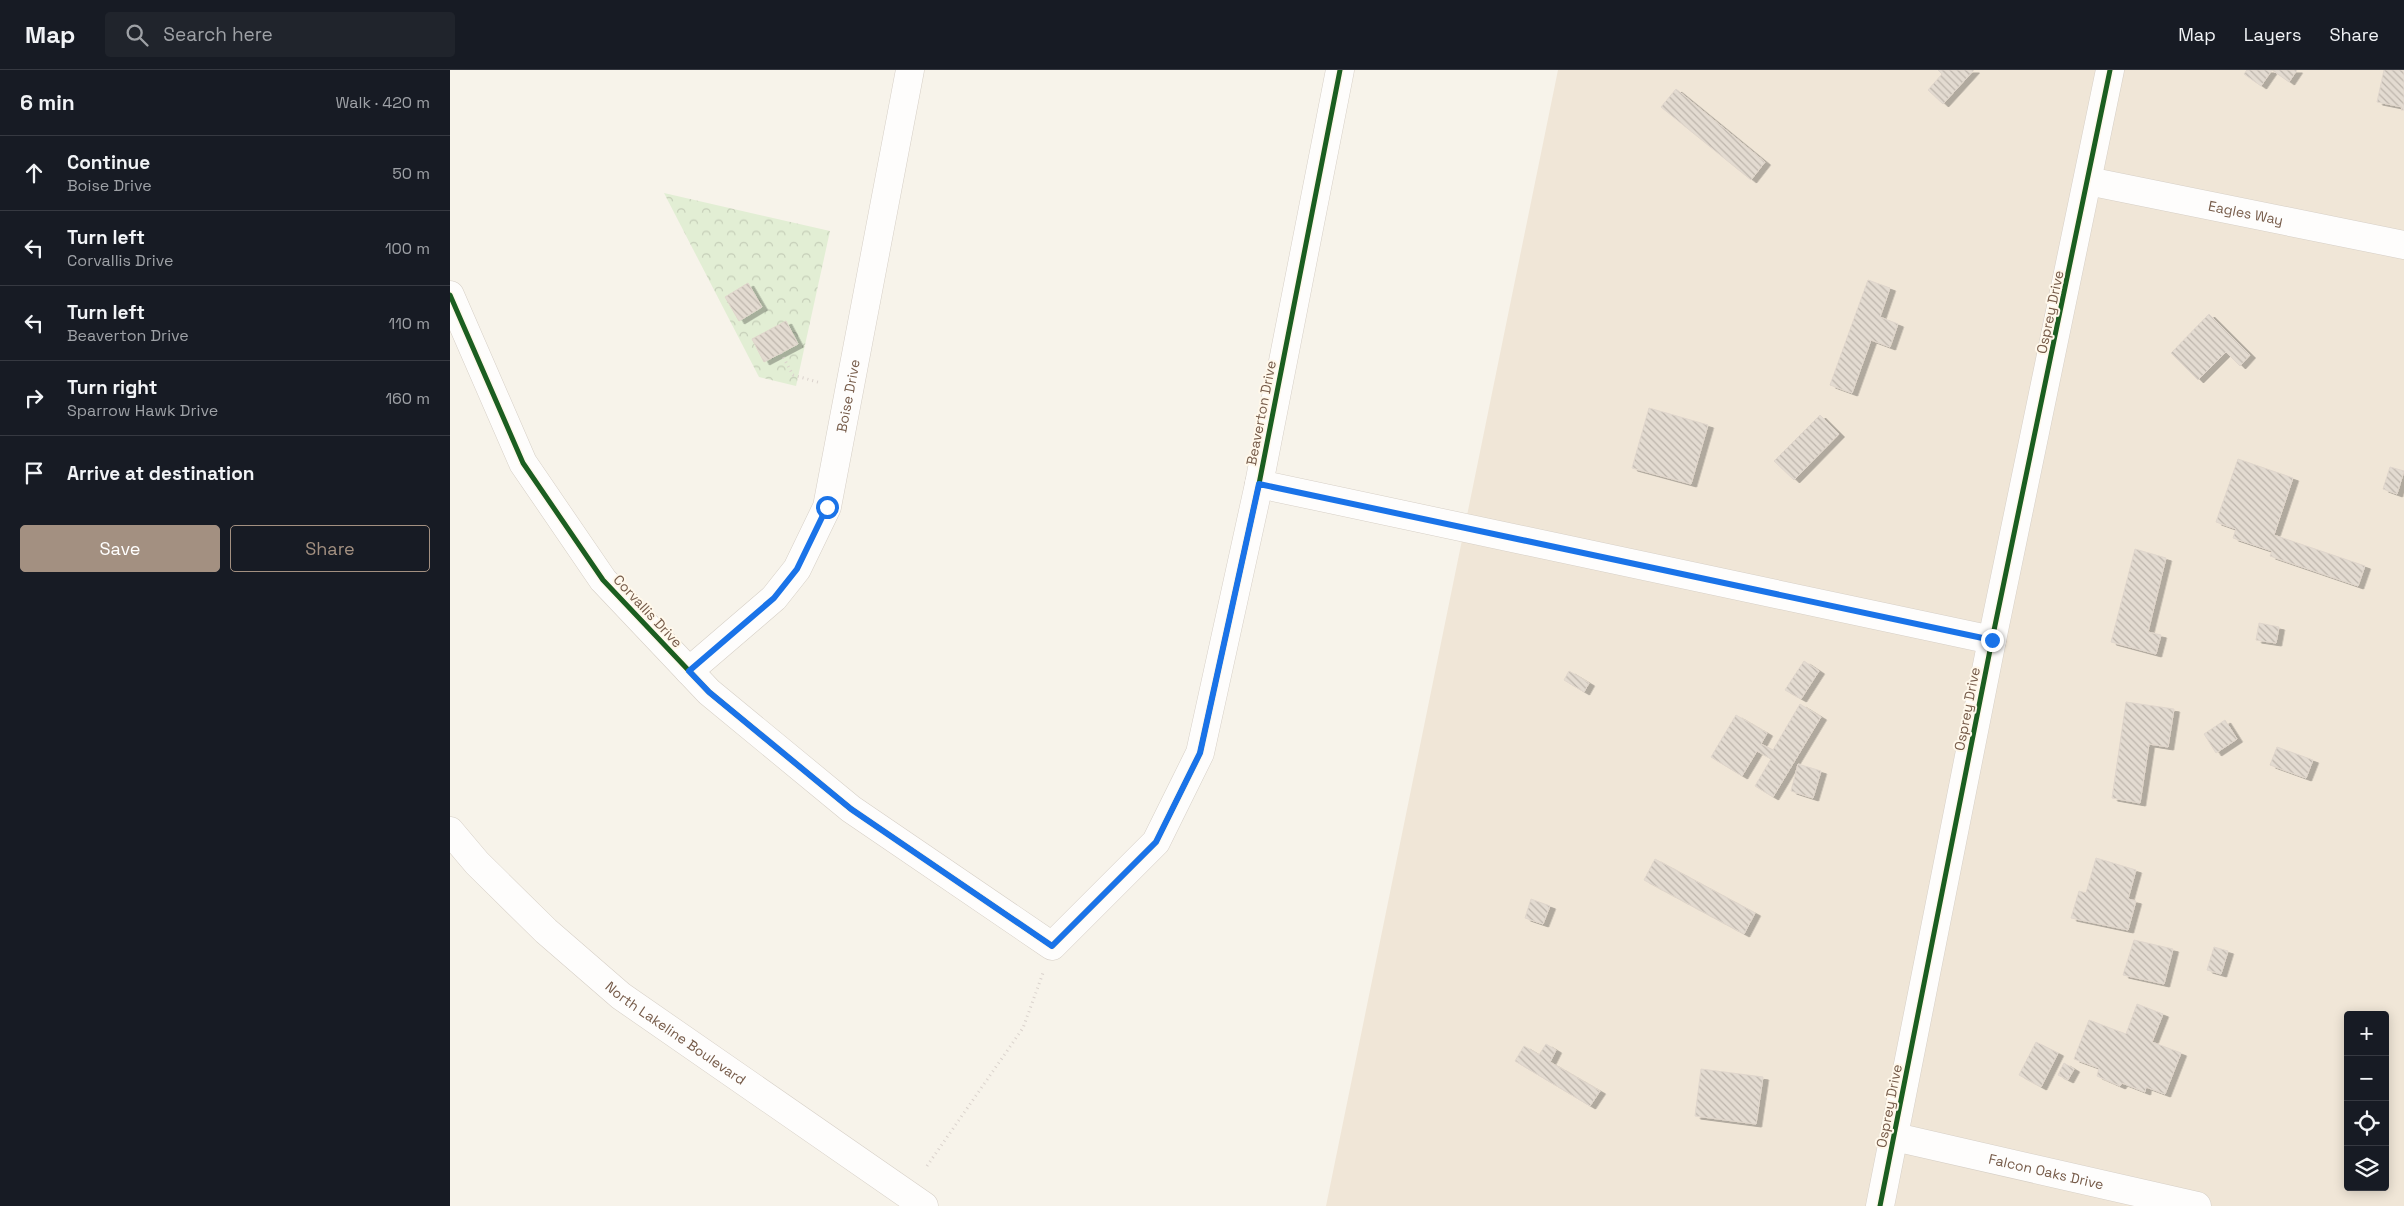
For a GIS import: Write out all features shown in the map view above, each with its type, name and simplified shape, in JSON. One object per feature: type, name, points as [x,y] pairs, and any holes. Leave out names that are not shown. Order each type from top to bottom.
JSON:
[{"type":"street","name":"Boise Drive","points":[[689,671],[774,598],[797,569],[827,507],[910,70]]},
{"type":"street","name":"Beaverton Drive","points":[[1052,946],[1156,842],[1200,753],[1259,484],[1340,70]]},
{"type":"street","name":"Osprey Drive","points":[[1880,1206],[1992,640],[2110,70]]},
{"type":"street","name":"Eagles Way","points":[[2088,182],[2404,245]]},
{"type":"street","name":"Corvallis Drive","points":[[450,295],[523,463],[603,580],[709,692],[851,809],[1052,946]]},
{"type":"street","points":[[1259,484],[1992,640]]},
{"type":"street","name":"North Lakeline Boulevard","points":[[450,831],[477,863],[546,932],[621,996],[924,1206]]},
{"type":"street","name":"Falcon Oaks Drive","points":[[1895,1137],[2197,1206]]},
{"type":"path","points":[[781,353],[793,375],[848,389]]},
{"type":"path","points":[[927,1166],[1023,1028],[1052,946]]},
{"type":"shaded area","points":[[1558,70],[2404,70],[2404,1206],[1326,1206]]},
{"type":"green space","points":[[664,193],[830,231],[796,386],[759,377]]},
{"type":"building","points":[[1938,70],[1974,70],[1943,104],[1928,90],[1942,74]]},
{"type":"building","points":[[2247,70],[2272,70],[2261,86],[2244,74]]},
{"type":"building","points":[[2272,70],[2297,70],[2289,82]]},
{"type":"building","points":[[2384,70],[2404,70],[2404,110],[2401,110],[2402,107],[2377,102]]},
{"type":"building","points":[[1676,89],[1765,162],[1751,180],[1661,107]]},
{"type":"building","points":[[1868,280],[1890,288],[1880,317],[1898,324],[1890,347],[1871,340],[1852,393],[1830,385]]},
{"type":"building","points":[[748,283],[762,307],[739,321],[725,297]]},
{"type":"building","points":[[2209,314],[2250,355],[2240,366],[2226,352],[2198,380],[2171,353]]},
{"type":"building","points":[[786,321],[798,344],[764,362],[752,339]]},
{"type":"building","points":[[1649,408],[1708,425],[1691,484],[1632,468]]},
{"type":"building","points":[[1820,415],[1839,434],[1794,480],[1774,461]]},
{"type":"building","points":[[2238,459],[2293,478],[2274,535],[2365,566],[2358,586],[2270,556],[2272,551],[2233,538],[2236,529],[2216,522]]},
{"type":"building","points":[[2390,467],[2404,471],[2397,494],[2383,489]]},
{"type":"building","points":[[2135,549],[2166,558],[2148,632],[2161,635],[2156,654],[2111,642]]},
{"type":"building","points":[[2259,623],[2279,627],[2276,643],[2256,640]]},
{"type":"building","points":[[1804,661],[1819,671],[1801,699],[1785,690]]},
{"type":"building","points":[[1569,671],[1589,683],[1584,692],[1564,680]]},
{"type":"building","points":[[2126,702],[2174,709],[2168,747],[2149,744],[2140,803],[2112,798]]},
{"type":"building","points":[[1800,704],[1821,717],[1773,797],[1755,786],[1771,759],[1757,751],[1742,776],[1711,757],[1736,715],[1767,733],[1761,744],[1773,750]]},
{"type":"building","points":[[2225,720],[2237,739],[2216,753],[2204,734]]},
{"type":"building","points":[[2277,747],[2313,760],[2306,778],[2270,765]]},
{"type":"building","points":[[1798,764],[1821,771],[1813,798],[1791,791]]},
{"type":"building","points":[[2096,858],[2136,870],[2128,899],[2136,901],[2128,930],[2071,918],[2079,891],[2086,893]]},
{"type":"building","points":[[1655,859],[1755,913],[1744,934],[1644,880]]},
{"type":"building","points":[[1531,899],[1550,906],[1543,924],[1525,918]]},
{"type":"building","points":[[2134,940],[2173,949],[2164,984],[2123,975]]},
{"type":"building","points":[[2214,947],[2228,951],[2221,974],[2207,970]]},
{"type":"building","points":[[2137,1004],[2163,1014],[2152,1042],[2181,1053],[2165,1094],[2146,1087],[2145,1092],[2122,1083],[2120,1086],[2097,1076],[2099,1068],[2074,1059],[2089,1020],[2126,1034]]},
{"type":"building","points":[[2036,1042],[2058,1053],[2041,1087],[2019,1075]]},
{"type":"building","points":[[1546,1044],[1556,1050],[1550,1062],[1600,1091],[1590,1106],[1515,1061],[1524,1046],[1539,1055]]},
{"type":"building","points":[[2064,1063],[2074,1069],[2068,1080],[2058,1075]]},
{"type":"building","points":[[1701,1069],[1763,1077],[1756,1124],[1695,1116]]},
{"type":"cycle path","points":[[450,295],[523,463],[603,580],[709,692],[851,809],[1052,946],[1156,842],[1200,753],[1259,484],[1340,70]]},
{"type":"cycle path","points":[[1880,1206],[1992,640],[2110,70]]},
{"type":"route","points":[[827,507],[797,569],[774,598],[689,671],[709,692],[851,809],[1052,946],[1156,842],[1200,753],[1259,484],[1992,640]]}]
